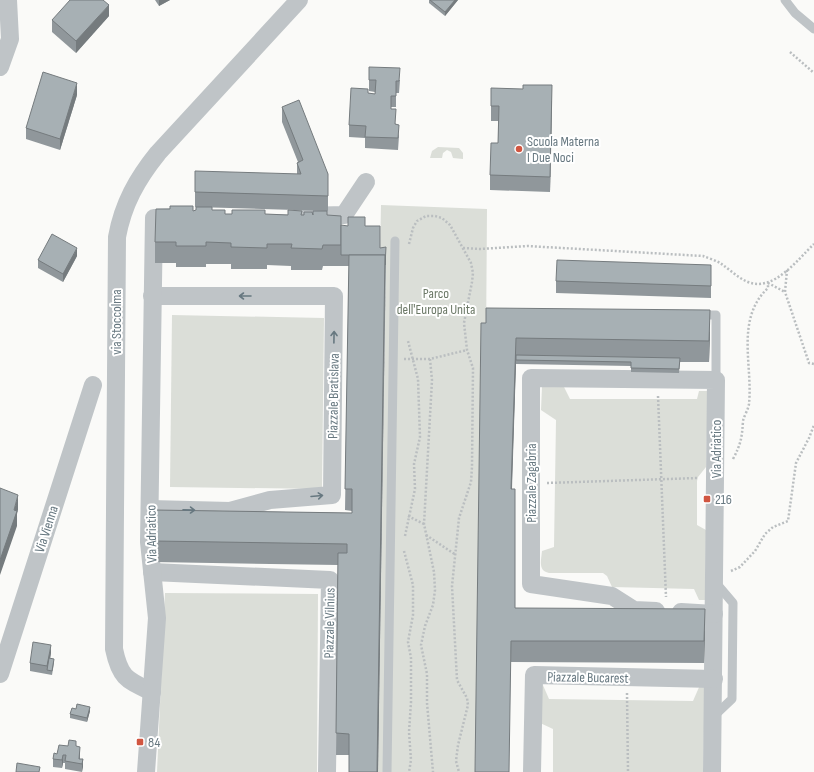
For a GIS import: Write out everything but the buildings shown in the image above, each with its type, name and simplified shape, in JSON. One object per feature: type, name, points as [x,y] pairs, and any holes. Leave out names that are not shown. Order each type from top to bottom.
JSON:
[{"type":"street","points":[[0,67],[10,39],[9,0]]},
{"type":"street","name":"via Stoccolma","points":[[152,692],[128,680],[118,667],[114,650],[117,237],[121,218],[129,196],[142,172],[299,0]]},
{"type":"street","points":[[289,216],[344,215],[366,182]]},
{"type":"street","name":"Via Adriatico","points":[[146,772],[157,618],[149,542],[154,218],[194,217]]},
{"type":"street","name":"Piazzale Bratislava","points":[[150,509],[230,511],[270,500],[332,495],[334,296],[152,296]]},
{"type":"street","name":"Piazzale Zagabria","points":[[714,614],[634,610],[612,596],[531,584],[531,378],[716,380]]},
{"type":"street","name":"Via Adriatico","points":[[712,772],[716,380]]},
{"type":"street","name":"Via Vienna","points":[[0,674],[93,385]]},
{"type":"street","name":"Piazzale Vilnius","points":[[152,572],[330,580],[327,772]]},
{"type":"street","name":"Piazzale Bucarest","points":[[532,772],[534,675],[714,679]]},
{"type":"lane","points":[[785,0],[795,13],[814,29]]},
{"type":"lane","points":[[387,772],[395,241]]},
{"type":"lane","points":[[685,315],[716,315],[716,380]]},
{"type":"lane","points":[[713,717],[732,699],[733,603],[715,582]]},
{"type":"path","points":[[790,52],[814,73]]},
{"type":"path","points":[[408,247],[413,228],[418,221],[426,216],[442,218],[450,225],[471,263],[473,273],[464,324],[467,350],[473,368],[472,467],[471,482],[459,518],[452,601],[457,680],[468,698],[468,705],[458,745],[456,761],[459,772]]},
{"type":"path","points":[[462,248],[481,249],[527,246],[703,256],[718,262],[748,282],[759,284],[768,283],[779,277],[814,244]]},
{"type":"path","points":[[787,269],[785,292],[793,311],[804,352],[809,363],[814,364]]},
{"type":"path","points":[[768,283],[785,292]]},
{"type":"path","points":[[732,460],[742,440],[744,430],[743,420],[749,405],[748,323],[752,309],[761,294],[768,288],[768,283]]},
{"type":"path","points":[[404,538],[415,489],[414,464],[420,437],[418,379],[411,359],[407,338]]},
{"type":"path","points":[[393,360],[430,359],[467,350]]},
{"type":"path","points":[[430,359],[432,380],[424,524],[434,572],[435,590],[434,605],[425,626],[421,645],[427,674],[427,703],[433,772]]},
{"type":"path","points":[[658,379],[666,612]]},
{"type":"path","points":[[733,570],[740,567],[755,551],[765,534],[773,527],[788,521],[796,463],[810,438],[814,425]]},
{"type":"path","points":[[531,484],[715,478]]},
{"type":"path","points":[[408,516],[424,524]]},
{"type":"path","points":[[426,535],[456,556]]},
{"type":"path","points":[[404,544],[405,559],[413,585],[413,615],[408,642],[411,658],[411,702],[408,732],[411,760],[409,772]]},
{"type":"path","points":[[627,677],[628,772]]},
{"type":"green space","points":[[438,147],[459,148],[463,153],[463,159],[453,158],[451,152],[447,150],[443,153],[442,158],[430,158],[432,151]]},
{"type":"green space","name":"Parco dell'Europa Unita","points":[[381,205],[487,209],[486,345],[475,772],[378,772],[386,259],[380,259]]},
{"type":"green space","points":[[172,315],[324,318],[322,489],[170,487]]},
{"type":"green space","points":[[562,383],[570,399],[697,399],[699,391],[708,391],[706,467],[698,477],[697,481],[697,525],[706,530],[705,600],[699,600],[694,589],[612,587],[607,576],[603,573],[549,573],[543,570],[541,565],[542,551],[554,547],[556,420],[541,410],[542,387],[543,385]]},
{"type":"green space","points":[[165,593],[318,594],[317,772],[157,772]]},
{"type":"green space","points":[[542,683],[549,699],[693,701],[700,685],[705,686],[703,772],[553,772],[553,729],[538,722]]},
{"type":"place","name":"Scuola Materna I Due Noci","points":[[519,149]]},
{"type":"place","name":"216","points":[[707,499]]},
{"type":"place","name":"84","points":[[140,742]]}]
